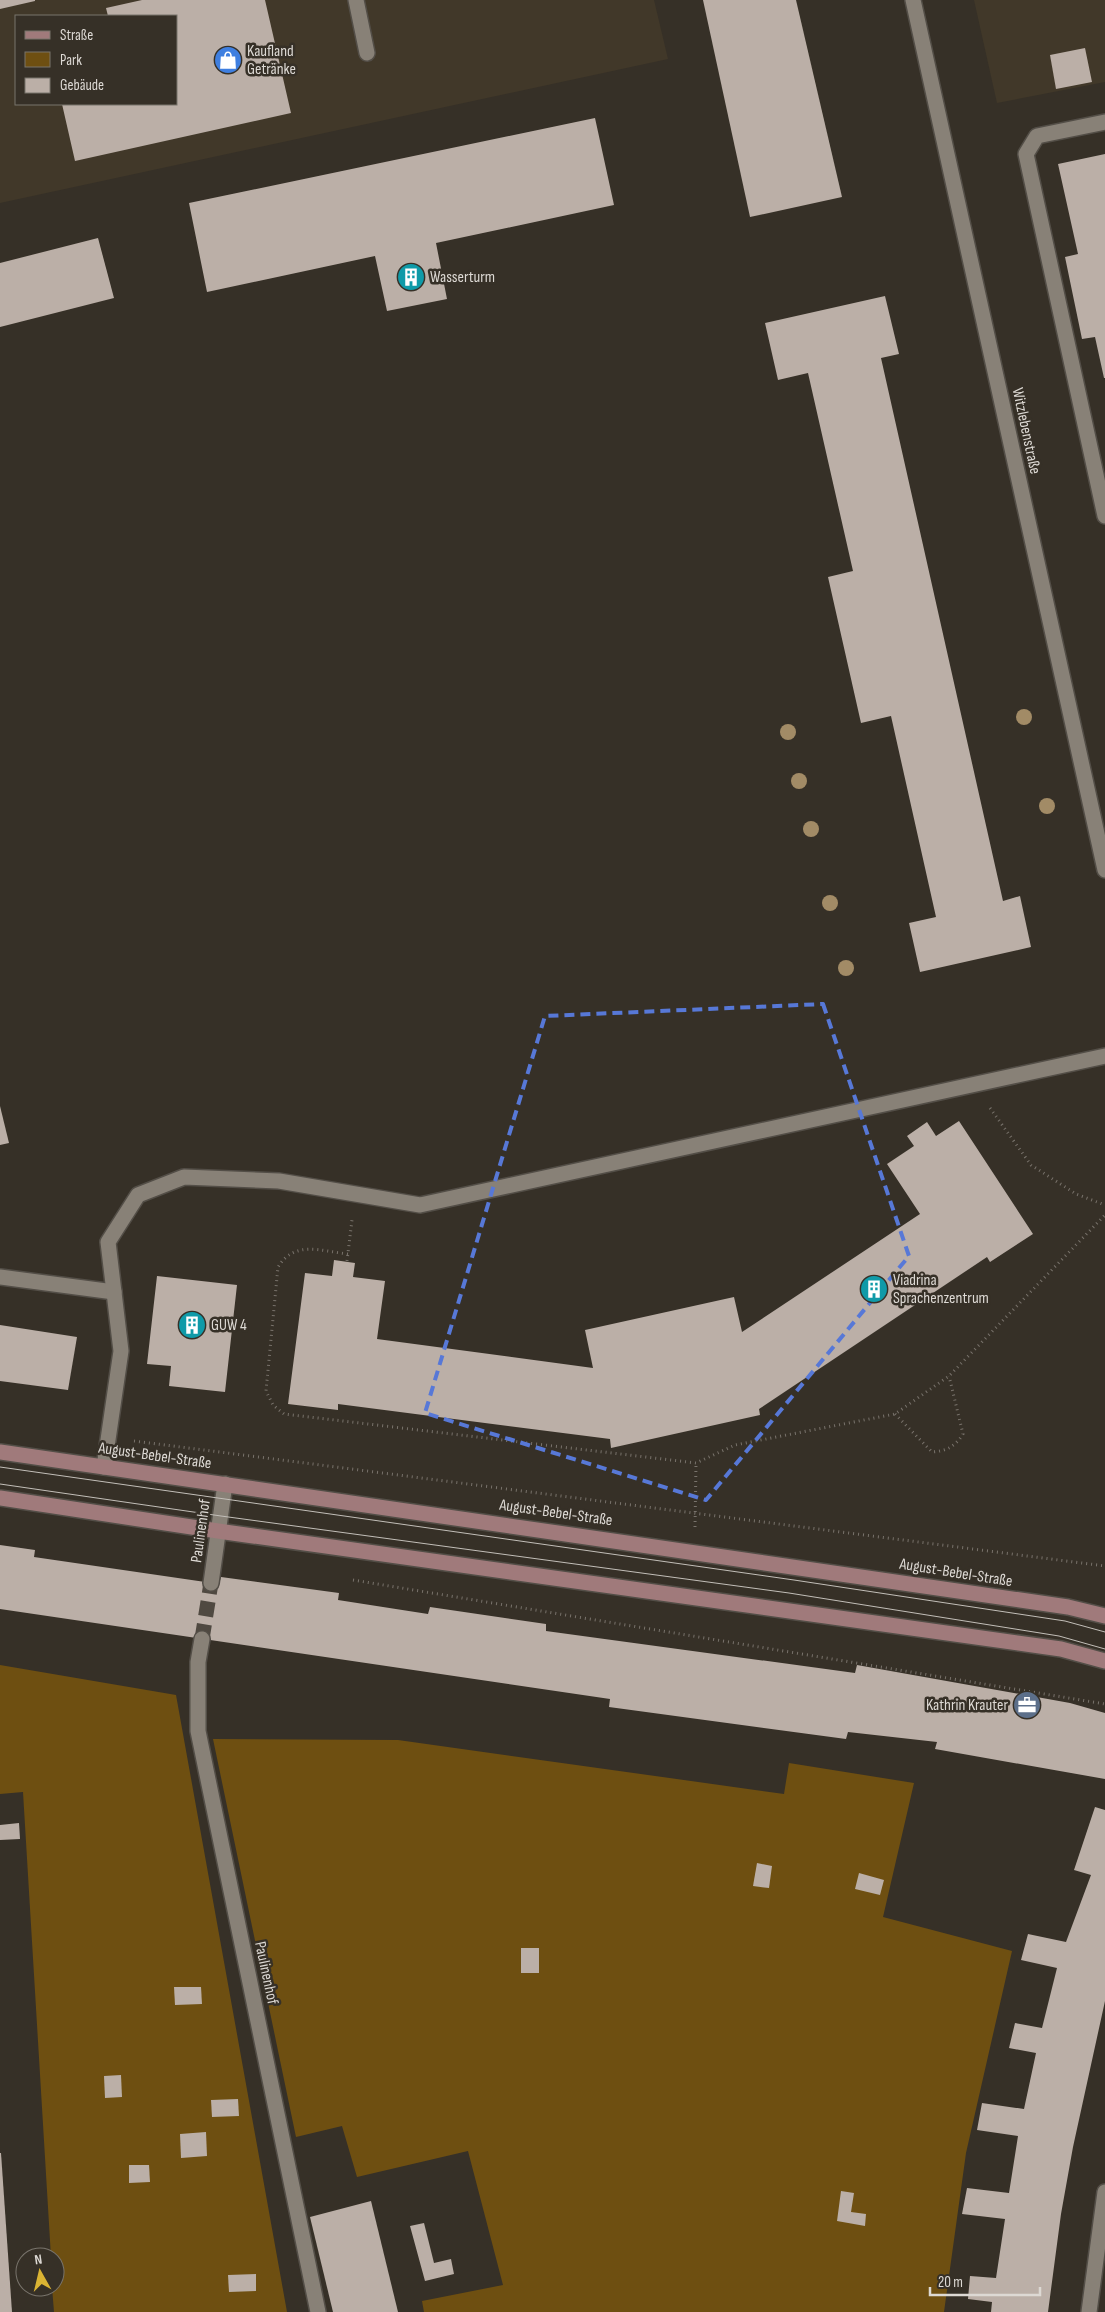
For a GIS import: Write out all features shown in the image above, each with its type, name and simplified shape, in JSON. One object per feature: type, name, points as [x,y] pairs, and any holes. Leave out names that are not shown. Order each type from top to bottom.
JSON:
[{"type":"street","points":[[356,0],[367,53]]},
{"type":"street","name":"Witzlebenstraße","points":[[913,0],[1105,870]]},
{"type":"street","points":[[1105,122],[1037,136],[1026,154],[1105,516]]},
{"type":"street","points":[[104,1467],[121,1351],[108,1242],[138,1195],[184,1177],[279,1181],[420,1205],[1105,1056]]},
{"type":"street","points":[[0,1277],[114,1292]]},
{"type":"street","name":"August-Bebel-Straße","points":[[0,1452],[694,1551],[1068,1607],[1105,1616]]},
{"type":"street","name":"Paulinenhof","points":[[211,1582],[225,1484]]},
{"type":"street","points":[[0,1498],[218,1531],[1061,1649],[1105,1661]]},
{"type":"street","name":"Paulinenhof","points":[[202,1639],[198,1662],[198,1731],[318,2312]]},
{"type":"street","points":[[1089,2312],[1105,2192]]},
{"type":"path","points":[[974,1084],[1031,1165],[1076,1194],[1105,1205]]},
{"type":"path","points":[[347,1261],[356,1194]]},
{"type":"path","points":[[348,1254],[300,1248],[286,1254],[278,1267],[266,1391],[273,1405],[284,1414],[696,1463],[736,1445],[895,1414],[950,1376],[1105,1215]]},
{"type":"path","points":[[895,1414],[932,1452],[944,1451],[958,1442],[962,1434],[950,1376]]},
{"type":"path","points":[[108,1438],[1105,1566]]},
{"type":"path","points":[[694,1551],[696,1463]]},
{"type":"path","points":[[352,1579],[1105,1704]]},
{"type":"highlighted area","points":[[823,1004],[909,1256],[706,1500],[425,1413],[545,1016]]},
{"type":"shaded area","points":[[0,0],[654,0],[668,59],[0,203]]},
{"type":"shaded area","points":[[974,0],[1105,0],[1105,82],[997,103]]},
{"type":"green space","points":[[0,1665],[176,1695],[287,2312],[54,2312],[53,2297],[65,2297],[65,2247],[50,2247],[23,1792],[0,1794]]},
{"type":"green space","points":[[213,1739],[398,1740],[784,1794],[789,1763],[914,1783],[883,1917],[1012,1951],[966,2153],[944,2312],[424,2312],[422,2301],[503,2285],[468,2151],[357,2177],[342,2126],[296,2137]]},
{"type":"building","points":[[0,0],[35,0],[35,1],[0,9]]},
{"type":"building","name":"Kaufland Getränke","points":[[142,0],[265,0],[291,113],[75,161],[62,105],[178,105],[178,15],[108,15],[106,8]]},
{"type":"building","points":[[703,0],[796,0],[842,197],[750,217]]},
{"type":"building","points":[[1085,48],[1092,82],[1056,89],[1050,55]]},
{"type":"building","points":[[595,118],[614,205],[436,243],[447,299],[387,311],[375,256],[207,292],[189,203]]},
{"type":"building","points":[[1105,154],[1104,378],[1095,337],[1082,339],[1065,257],[1078,254],[1058,164]]},
{"type":"building","points":[[98,238],[114,298],[0,327],[0,263]]},
{"type":"building","points":[[885,296],[899,354],[881,358],[1003,901],[1020,896],[1031,947],[920,972],[909,923],[936,917],[891,716],[861,723],[828,577],[853,571],[808,373],[778,380],[765,323]]},
{"type":"building","points":[[0,1106],[9,1143],[0,1145]]},
{"type":"building","name":"Viadrina Sprachenzentrum","points":[[959,1121],[1033,1234],[990,1262],[987,1257],[759,1409],[760,1415],[611,1448],[610,1439],[338,1404],[338,1410],[288,1404],[305,1273],[332,1276],[334,1260],[355,1263],[353,1277],[385,1281],[377,1339],[593,1368],[585,1330],[734,1297],[742,1332],[920,1214],[887,1164],[914,1146],[907,1136],[927,1122],[936,1136]]},
{"type":"building","name":"GUW 4","points":[[157,1276],[237,1285],[225,1392],[169,1386],[171,1366],[147,1364]]},
{"type":"building","points":[[0,1325],[77,1337],[68,1390],[0,1381]]},
{"type":"building","points":[[0,1545],[35,1550],[34,1557],[219,1584],[221,1577],[339,1593],[338,1600],[428,1614],[430,1607],[546,1624],[546,1631],[855,1673],[857,1665],[1070,1703],[1105,1713],[1105,1779],[935,1749],[937,1742],[848,1732],[846,1739],[609,1707],[610,1699],[0,1609]]},
{"type":"building","points":[[1095,1807],[1105,1810],[1105,2001],[1073,2147],[1061,2214],[1048,2312],[991,2312],[992,2302],[968,2299],[970,2276],[996,2278],[1005,2219],[962,2214],[967,2188],[1009,2193],[1018,2136],[977,2130],[982,2103],[1024,2109],[1036,2053],[1009,2048],[1015,2023],[1042,2028],[1057,1968],[1021,1960],[1028,1934],[1066,1942],[1091,1875],[1074,1870]]},
{"type":"building","points":[[19,1823],[20,1839],[0,1840],[0,1825]]},
{"type":"building","points":[[757,1863],[772,1866],[769,1888],[753,1886]]},
{"type":"building","points":[[859,1873],[884,1880],[880,1895],[855,1889]]},
{"type":"building","points":[[521,1948],[539,1948],[539,1973],[521,1973]]},
{"type":"building","points":[[174,1987],[201,1987],[202,2004],[175,2005]]},
{"type":"building","points":[[121,2075],[122,2097],[105,2098],[104,2076]]},
{"type":"building","points":[[238,2099],[239,2116],[212,2117],[211,2100]]},
{"type":"building","points":[[206,2132],[207,2156],[181,2158],[180,2134]]},
{"type":"building","points":[[1,2153],[12,2312],[0,2312]]},
{"type":"building","points":[[129,2165],[149,2165],[150,2182],[129,2183]]},
{"type":"building","points":[[841,2191],[854,2193],[851,2212],[866,2214],[865,2226],[837,2221]]},
{"type":"building","points":[[371,2201],[398,2312],[333,2312],[310,2217]]},
{"type":"building","points":[[424,2223],[434,2263],[451,2259],[454,2274],[425,2281],[410,2226]]},
{"type":"building","points":[[256,2274],[256,2291],[229,2292],[228,2275]]},
{"type":"tunnel","points":[[202,1639],[211,1583]]},
{"type":"tram line","points":[[0,1467],[794,1580],[1065,1621],[1105,1632]]},
{"type":"tram line","points":[[0,1484],[789,1593],[1059,1636],[1105,1649]]},
{"type":"place","name":"Kaufland Getränke","points":[[228,60]]},
{"type":"place","name":"Wasserturm","points":[[411,277]]},
{"type":"place","name":"Viadrina Sprachenzentrum","points":[[874,1289]]},
{"type":"place","name":"GUW 4","points":[[192,1325]]},
{"type":"place","name":"Kathrin Krauter","points":[[1027,1705]]}]
